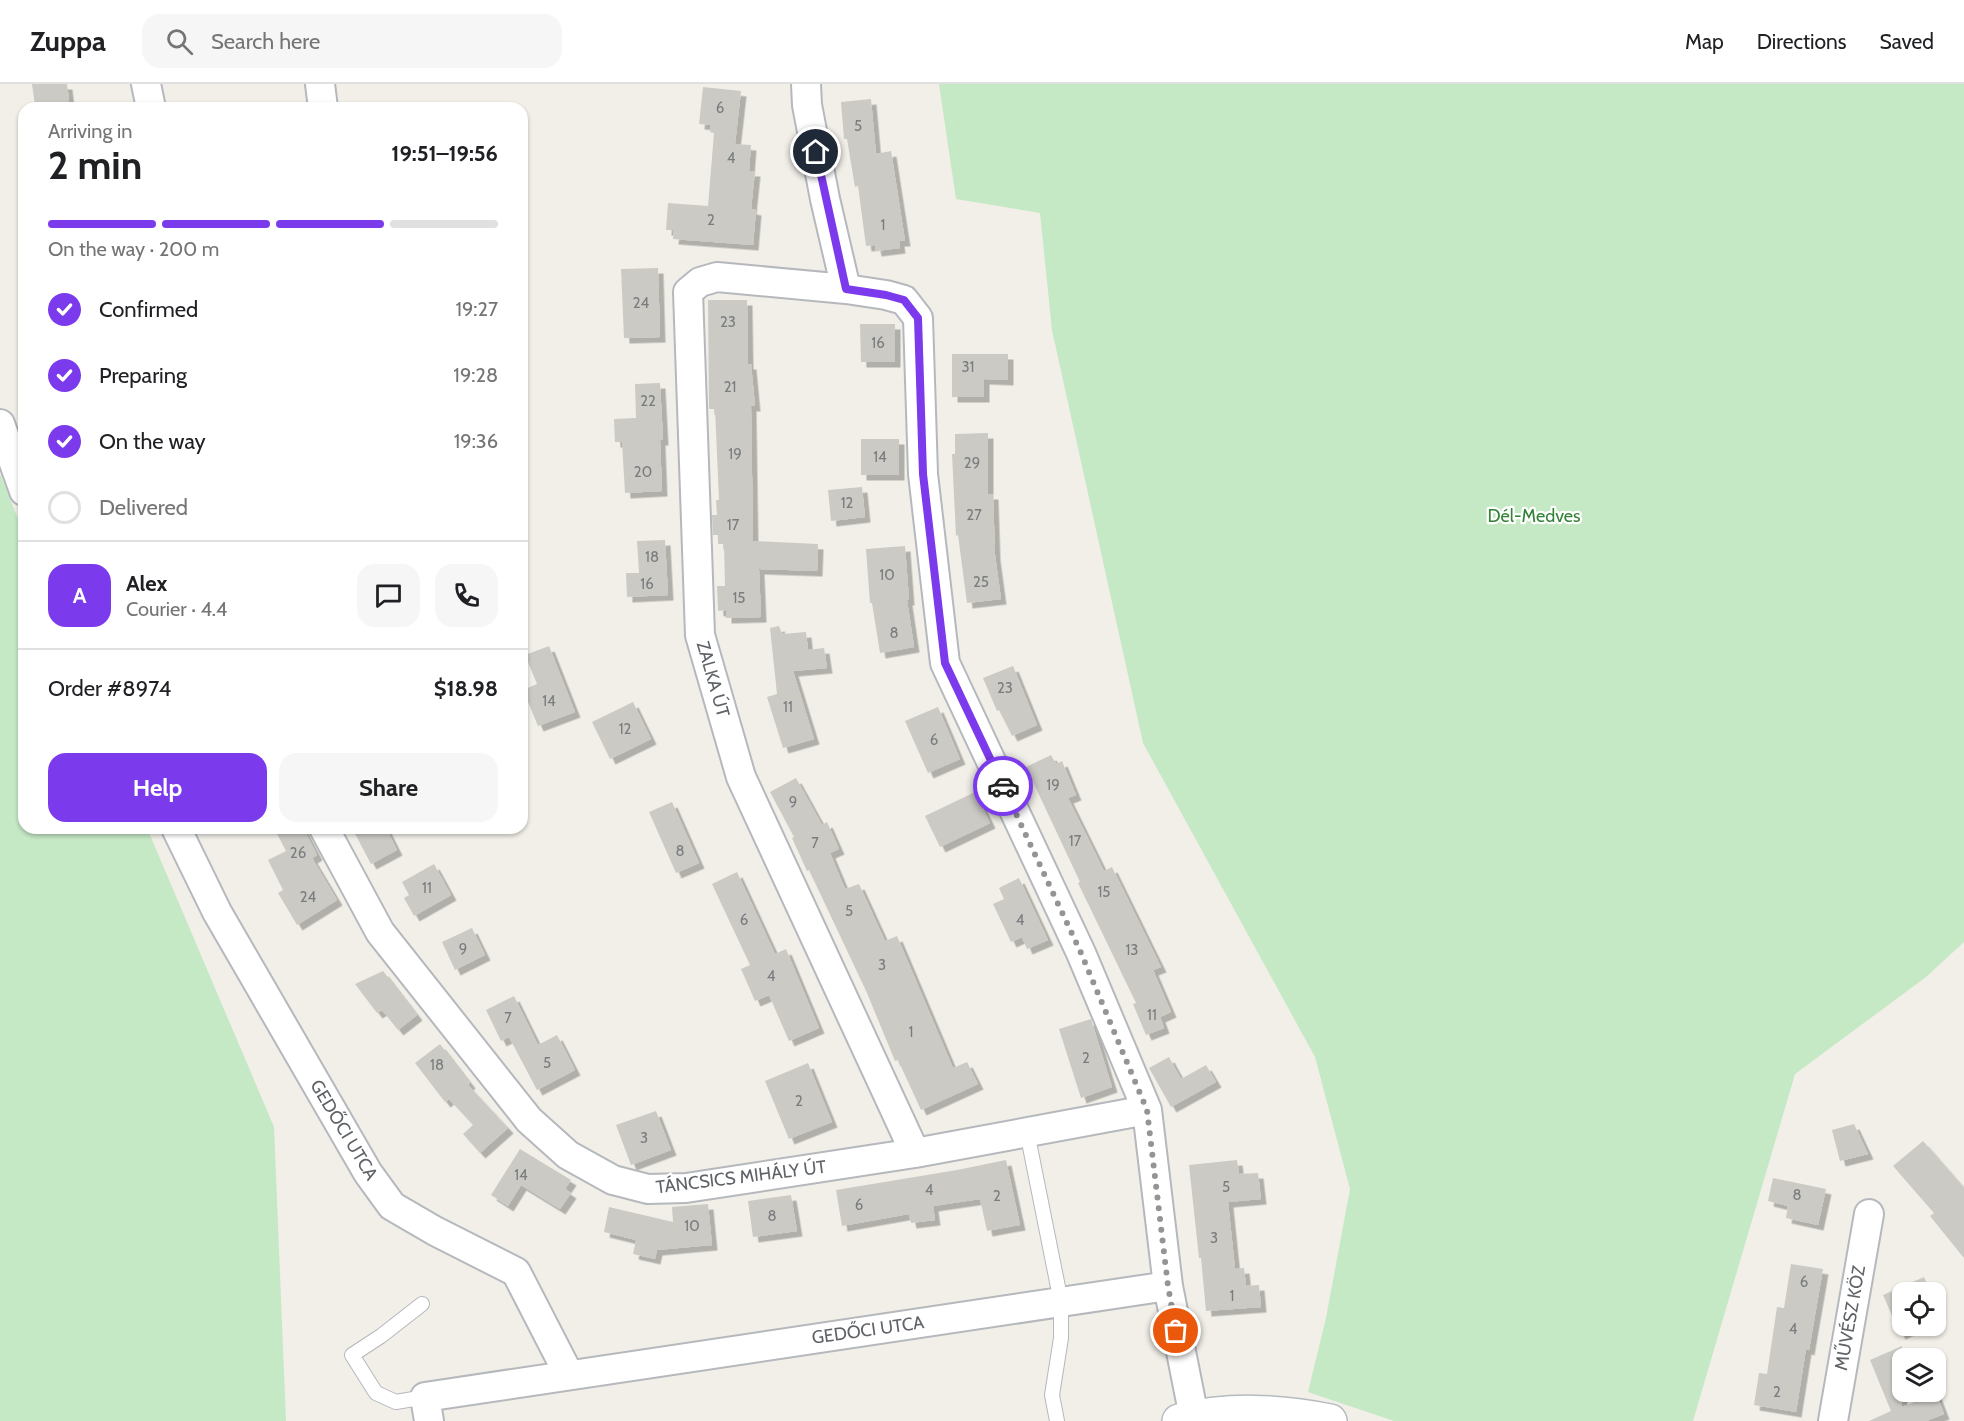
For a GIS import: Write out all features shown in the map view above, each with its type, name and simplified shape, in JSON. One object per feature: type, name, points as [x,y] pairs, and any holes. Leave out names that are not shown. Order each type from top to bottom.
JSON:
[{"type":"main road","points":[[1186,1419],[1242,1413],[1306,1416],[1330,1421]]},
{"type":"street","points":[[146,84],[150,102]]},
{"type":"street","points":[[320,84],[322,102]]},
{"type":"street","points":[[806,84],[807,105],[825,199],[846,289],[904,300],[918,318],[923,474],[945,663],[1081,953],[1147,1110],[1186,1419]]},
{"type":"street","name":"ZALKA ÚT","points":[[846,289],[717,277],[700,282],[688,292],[700,635],[741,777],[915,1153]]},
{"type":"street","points":[[0,424],[18,474]]},
{"type":"street","name":"GEDŐCI UTCA","points":[[179,834],[217,912],[374,1181],[392,1206],[435,1231],[516,1272],[569,1375]]},
{"type":"street","name":"TÁNCSICS MIHÁLY ÚT","points":[[327,834],[380,932],[529,1120],[568,1155],[613,1180],[648,1189],[686,1188],[915,1153],[1147,1110]]},
{"type":"street","name":"MŰVÉSZ KÖZ","points":[[1833,1421],[1869,1214]]},
{"type":"street","name":"GEDŐCI UTCA","points":[[427,1409],[569,1375],[1168,1286]]},
{"type":"lane","points":[[1027,1132],[1061,1302],[1061,1338],[1052,1395],[1058,1421]]},
{"type":"lane","points":[[422,1304],[352,1355],[376,1393],[396,1402],[427,1409]]},
{"type":"green space","name":"Dél-Medves","points":[[939,84],[1964,84],[1964,942],[1926,977],[1795,1074],[1693,1421],[1394,1421],[1308,1392],[1326,1318],[1350,1189],[1315,1057],[1143,743],[1052,330],[1040,213],[956,199]]},
{"type":"green space","points":[[0,474],[18,519],[18,834],[150,834],[274,1127],[286,1421],[0,1421]]},
{"type":"building","points":[[32,84],[67,84],[69,101],[35,102]]},
{"type":"building","points":[[703,87],[741,91],[735,144],[751,145],[749,171],[755,171],[751,209],[756,210],[753,245],[673,239],[674,230],[666,230],[668,203],[708,206],[714,133],[710,132],[711,125],[699,124]]},
{"type":"building","points":[[871,99],[876,154],[891,151],[905,241],[899,241],[900,248],[876,251],[875,245],[866,246],[858,186],[855,187],[847,139],[844,139],[841,102]]},
{"type":"building","points":[[658,268],[660,337],[624,338],[621,269]]},
{"type":"building","points":[[708,300],[747,300],[748,364],[751,364],[755,406],[751,406],[753,541],[818,544],[817,571],[759,569],[761,617],[726,618],[726,610],[718,611],[717,586],[725,586],[724,544],[718,544],[718,535],[713,535],[712,515],[717,515],[716,500],[719,500],[715,409],[709,409]]},
{"type":"building","points":[[860,324],[895,324],[895,362],[861,362]]},
{"type":"building","points":[[952,354],[1008,354],[1008,380],[984,379],[984,397],[952,397]]},
{"type":"building","points":[[660,383],[663,440],[660,440],[662,491],[625,493],[622,442],[615,442],[614,419],[636,418],[635,384]]},
{"type":"building","points":[[988,433],[988,494],[993,494],[995,555],[1001,599],[967,603],[958,535],[956,536],[952,454],[955,454],[955,434]]},
{"type":"building","points":[[861,439],[899,439],[899,475],[861,475]]},
{"type":"building","points":[[862,487],[865,517],[831,521],[828,490]]},
{"type":"building","points":[[665,540],[668,595],[627,597],[626,573],[639,573],[637,541]]},
{"type":"building","points":[[905,546],[909,600],[907,600],[914,647],[880,653],[872,603],[870,603],[866,549]]},
{"type":"building","points":[[779,626],[782,634],[806,632],[808,650],[824,648],[827,668],[793,671],[814,739],[783,748],[767,697],[777,694],[770,628]]},
{"type":"building","points":[[549,646],[575,712],[538,726],[528,702],[528,688],[537,684],[528,662],[528,654]]},
{"type":"building","points":[[1013,666],[1037,725],[1012,736],[999,710],[997,711],[983,678]]},
{"type":"building","points":[[633,702],[651,739],[610,759],[592,722]]},
{"type":"building","points":[[938,707],[960,759],[928,773],[905,721]]},
{"type":"building","points":[[1051,755],[1056,764],[1062,761],[1076,795],[1068,798],[1104,871],[1112,867],[1161,967],[1153,970],[1171,1012],[1160,1017],[1164,1028],[1146,1035],[1133,1004],[1136,1003],[1078,883],[1080,882],[1026,767]]},
{"type":"building","points":[[796,778],[822,825],[827,822],[839,849],[830,853],[845,889],[859,884],[885,941],[897,936],[953,1068],[967,1062],[978,1084],[921,1110],[898,1060],[895,1061],[867,993],[809,870],[807,871],[792,838],[794,837],[770,792]]},
{"type":"building","points":[[975,792],[990,823],[940,847],[925,816]]},
{"type":"building","points":[[672,802],[699,863],[676,873],[649,812]]},
{"type":"building","points":[[277,834],[306,834],[317,855],[312,858],[337,900],[297,925],[278,893],[283,890],[268,860],[286,851]]},
{"type":"building","points":[[355,834],[389,834],[397,850],[371,864]]},
{"type":"building","points":[[434,864],[451,895],[414,916],[404,898],[409,895],[402,882]]},
{"type":"building","points":[[737,872],[775,954],[786,949],[819,1028],[789,1041],[769,995],[755,1001],[741,969],[750,965],[712,884]]},
{"type":"building","points":[[1019,878],[1048,940],[1027,949],[1022,937],[1011,942],[993,904],[1004,899],[999,888]]},
{"type":"building","points":[[472,928],[485,955],[455,970],[442,942]]},
{"type":"building","points":[[383,971],[417,1015],[398,1030],[382,1010],[377,1013],[355,984]]},
{"type":"building","points":[[514,996],[538,1045],[557,1035],[575,1070],[537,1090],[509,1037],[501,1041],[486,1010]]},
{"type":"building","points":[[1091,1019],[1112,1087],[1081,1098],[1059,1029]]},
{"type":"building","points":[[440,1044],[470,1083],[468,1085],[508,1128],[480,1153],[463,1134],[473,1125],[449,1099],[445,1102],[415,1063]]},
{"type":"building","points":[[1169,1057],[1181,1079],[1206,1065],[1216,1082],[1171,1107],[1149,1068]]},
{"type":"building","points":[[808,1063],[832,1122],[789,1139],[765,1081]]},
{"type":"building","points":[[656,1111],[671,1150],[631,1165],[616,1125]]},
{"type":"building","points":[[1854,1124],[1868,1154],[1840,1161],[1832,1130]]},
{"type":"building","points":[[1923,1141],[1964,1188],[1964,1258],[1930,1216],[1934,1213],[1893,1166]]},
{"type":"building","points":[[520,1149],[571,1180],[565,1189],[571,1193],[560,1209],[521,1185],[508,1206],[491,1195]]},
{"type":"building","points":[[1006,1160],[1020,1225],[987,1231],[980,1199],[933,1206],[935,1220],[911,1223],[909,1214],[842,1226],[836,1190]]},
{"type":"building","points":[[1237,1160],[1239,1174],[1258,1173],[1261,1199],[1228,1202],[1235,1269],[1244,1268],[1246,1286],[1259,1285],[1261,1307],[1206,1311],[1189,1165]]},
{"type":"building","points":[[1773,1178],[1826,1189],[1818,1225],[1786,1218],[1788,1206],[1768,1201]]},
{"type":"building","points":[[791,1195],[797,1231],[753,1237],[748,1201]]},
{"type":"building","points":[[708,1204],[712,1245],[657,1250],[655,1259],[633,1254],[636,1240],[604,1232],[609,1207],[673,1222],[672,1207]]},
{"type":"building","points":[[1791,1264],[1823,1269],[1809,1350],[1806,1349],[1796,1412],[1754,1405],[1759,1373],[1767,1374],[1777,1307],[1784,1308]]},
{"type":"building","points":[[1924,1277],[1926,1282],[1913,1282]]},
{"type":"building","points":[[1892,1291],[1892,1316],[1883,1295]]},
{"type":"building","points":[[1892,1350],[1892,1402],[1902,1402],[1902,1407],[1914,1402],[1939,1402],[1944,1414],[1926,1421],[1869,1421],[1891,1411],[1870,1360]]},
{"type":"way so far","points":[[1003,786],[1081,953],[1147,1110],[1168,1286],[1176,1331]]},
{"type":"route","points":[[816,152],[846,289],[904,300],[918,318],[923,474],[945,663],[1003,786]]}]
